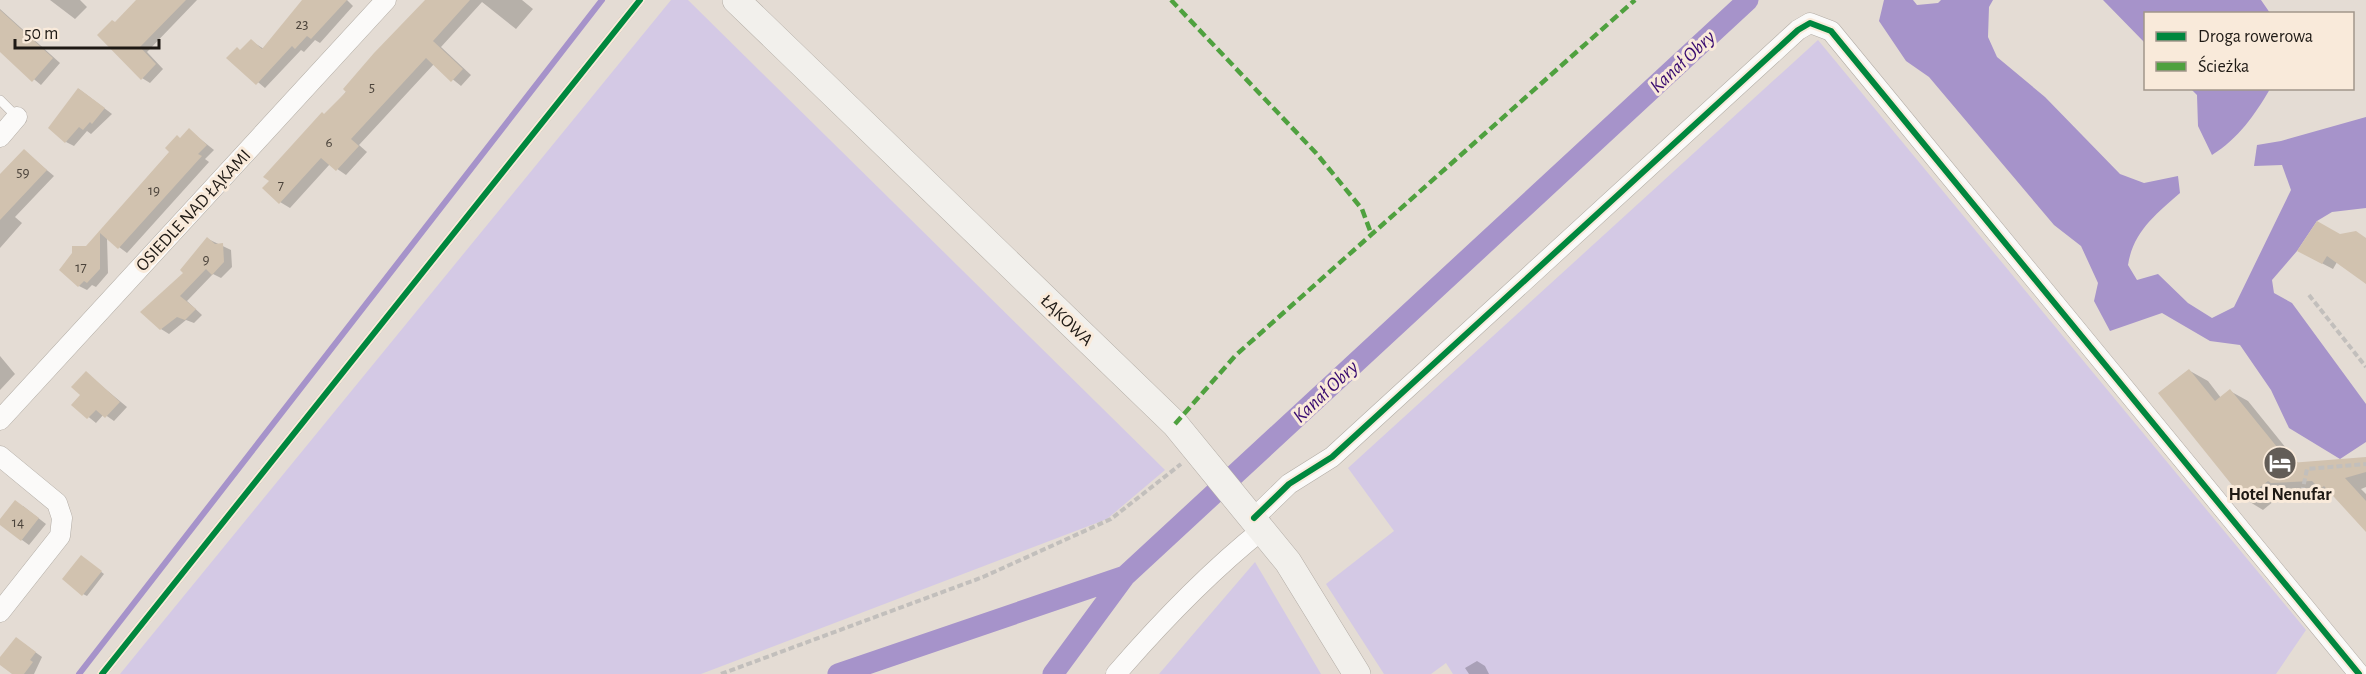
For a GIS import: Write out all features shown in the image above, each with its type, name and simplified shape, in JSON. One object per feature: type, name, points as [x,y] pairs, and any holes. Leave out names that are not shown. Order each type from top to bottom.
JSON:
[{"type":"street","name":"OSIEDLE NAD ŁĄKAMI","points":[[0,420],[386,0]]},
{"type":"street","name":"ŁĄKOWA","points":[[736,0],[1167,416],[1256,520],[1302,583],[1357,674]]},
{"type":"street","points":[[1116,674],[1157,627],[1242,546],[1256,520],[1289,484],[1332,457],[1798,30],[1810,23],[1832,31],[2359,674]]},
{"type":"street","points":[[0,137],[17,117]]},
{"type":"street","points":[[0,456],[57,503],[62,518],[60,536],[0,612]]},
{"type":"lane","points":[[102,674],[640,0]]},
{"type":"lane","points":[[0,100],[17,117]]},
{"type":"path","points":[[2309,295],[2366,367]]},
{"type":"path","points":[[2360,359],[2366,353]]},
{"type":"path","points":[[721,674],[983,577],[1111,519],[1198,451]]},
{"type":"path","points":[[2302,493],[2307,469],[2366,464]]},
{"type":"shaded area","points":[[671,0],[688,0],[1165,470],[1107,519],[701,674],[120,674]]},
{"type":"shaded area","points":[[1884,0],[1913,0],[1917,5],[1938,3],[1941,0],[1993,0],[1989,7],[1988,37],[1997,57],[2045,97],[2120,174],[2144,183],[2178,176],[2180,193],[2154,216],[2140,233],[2128,265],[2137,280],[2158,274],[2188,303],[2212,318],[2234,307],[2291,190],[2282,165],[2254,166],[2257,145],[2281,141],[2366,117],[2366,208],[2332,212],[2317,221],[2297,251],[2272,280],[2274,293],[2292,303],[2366,404],[2366,442],[2340,459],[2289,428],[2271,390],[2240,345],[2210,341],[2162,313],[2110,331],[2094,301],[2098,283],[2081,246],[2054,225],[1929,77],[1906,61],[1879,21]]},
{"type":"shaded area","points":[[2103,0],[2261,0],[2269,12],[2144,12],[2144,42]]},
{"type":"shaded area","points":[[1818,40],[2306,630],[2276,674],[1453,674],[1446,663],[1431,674],[1384,674],[1326,584],[1394,531],[1348,468]]},
{"type":"shaded area","points":[[2192,90],[2269,90],[2245,126],[2212,155],[2198,126],[2197,95]]},
{"type":"shaded area","points":[[1255,562],[1321,674],[1159,674]]},
{"type":"building","points":[[136,0],[186,0],[140,47],[156,64],[141,80],[97,35],[112,20],[115,22]]},
{"type":"building","points":[[302,0],[347,0],[311,39],[307,36],[295,49],[292,46],[256,85],[226,58],[237,47],[240,50],[251,39],[262,49]]},
{"type":"building","points":[[425,0],[470,0],[433,41],[463,69],[451,82],[426,58],[351,139],[359,146],[336,171],[321,158],[279,204],[262,188],[269,181],[263,177],[322,112],[324,114],[346,92],[343,89]]},
{"type":"building","points":[[0,10],[53,58],[32,82],[0,52]]},
{"type":"building","points":[[78,88],[105,108],[92,124],[90,122],[83,130],[79,127],[65,143],[48,128]]},
{"type":"building","points":[[189,128],[207,145],[198,154],[202,156],[118,249],[100,233],[100,269],[87,283],[84,281],[78,287],[59,270],[72,253],[72,246],[86,246],[169,152],[165,148],[177,135],[180,138]]},
{"type":"building","points":[[24,149],[47,170],[0,220],[0,174]]},
{"type":"building","points":[[2317,221],[2340,234],[2356,231],[2366,238],[2366,284],[2327,256],[2322,264],[2297,251]]},
{"type":"building","points":[[207,237],[215,244],[223,243],[224,262],[212,275],[206,269],[180,296],[196,309],[185,320],[177,317],[160,330],[140,312],[183,273],[180,270]]},
{"type":"building","points":[[2189,369],[2215,401],[2230,389],[2290,463],[2366,457],[2366,472],[2345,478],[2366,501],[2366,532],[2324,486],[2320,489],[2312,481],[2271,483],[2268,481],[2244,500],[2158,393]]},
{"type":"building","points":[[86,371],[120,402],[105,418],[96,410],[87,419],[71,405],[80,395],[71,387]]},
{"type":"building","points":[[15,500],[39,518],[21,541],[0,525],[0,519]]},
{"type":"building","points":[[81,555],[102,571],[82,596],[62,579]]},
{"type":"building","points":[[16,637],[36,652],[30,660],[33,662],[24,674],[12,674],[0,665],[0,657]]},
{"type":"waterway","points":[[79,674],[602,0]]},
{"type":"waterway","name":"Kanał Obry","points":[[838,674],[1125,576],[1748,0]]},
{"type":"waterway","points":[[1053,674],[1125,576]]},
{"type":"marked path","points":[[1171,0],[1316,153],[1362,209],[1372,236]]},
{"type":"marked path","points":[[1175,424],[1236,355],[1635,0]]},
{"type":"cycle path","points":[[102,674],[640,0]]},
{"type":"cycle path","points":[[1254,518],[1289,484],[1332,457],[1798,30],[1810,23],[1831,31],[2359,674]]},
{"type":"place","name":"Hotel Nenufar","points":[[2280,463]]}]
